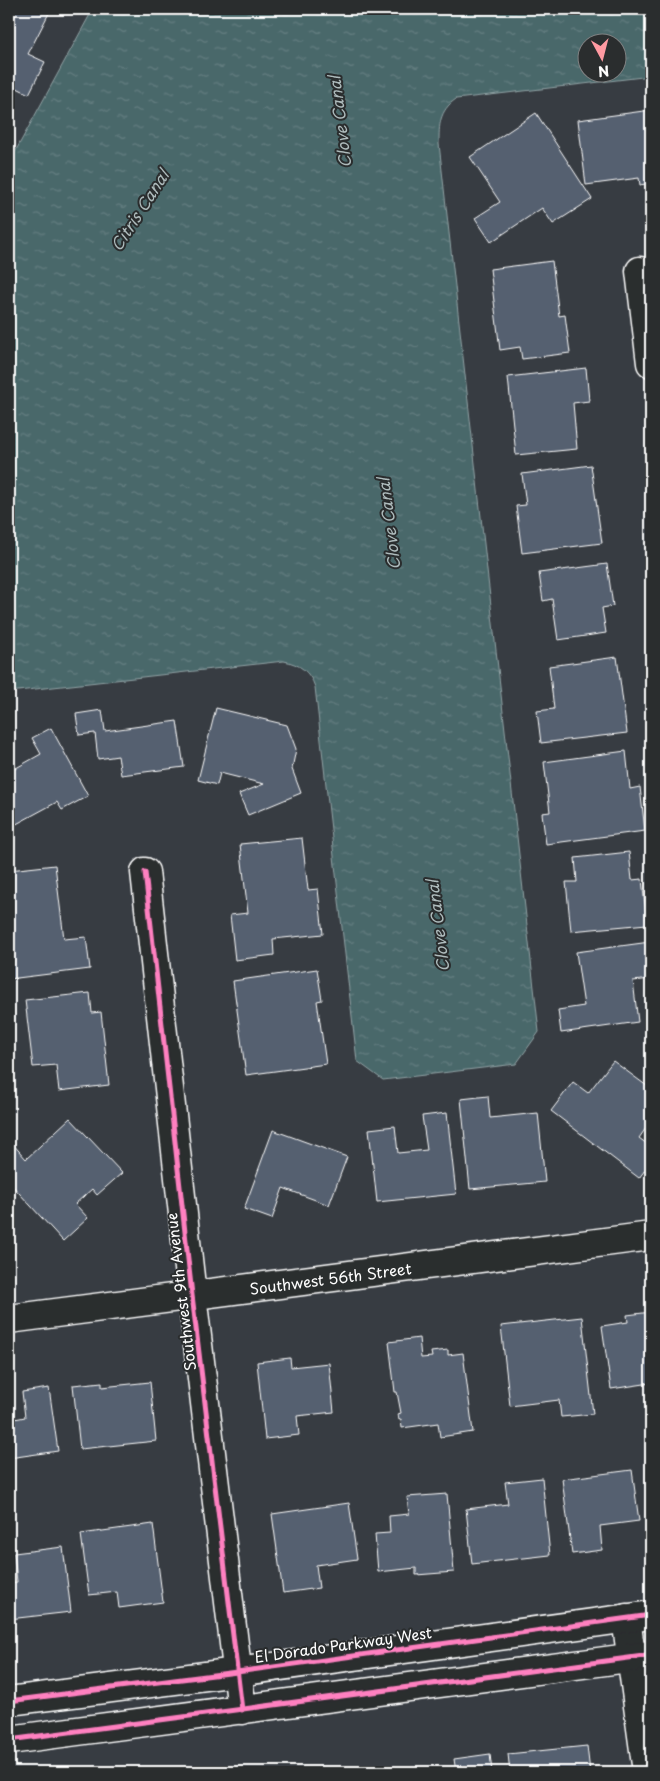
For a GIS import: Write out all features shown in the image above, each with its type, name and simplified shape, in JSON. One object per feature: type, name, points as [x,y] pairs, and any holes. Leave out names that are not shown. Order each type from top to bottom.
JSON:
[{"type":"street","points":[[640,271],[651,363]]},
{"type":"street","name":"Southwest 9th Avenue","points":[[145,872],[192,1295],[242,1710]]},
{"type":"street","name":"Southwest 56th Street","points":[[9,1319],[651,1236]]},
{"type":"street","points":[[639,1617],[647,1772]]},
{"type":"street","name":"El Dorado Parkway West","points":[[9,1700],[237,1672],[639,1617]]},
{"type":"street","points":[[9,1740],[642,1656]]},
{"type":"water","points":[[93,9],[651,9],[651,76],[628,79],[628,32],[578,32],[578,82],[600,82],[456,99],[446,108],[440,125],[439,144],[539,1032],[516,1064],[383,1080],[357,1061],[315,687],[304,670],[295,664],[284,661],[9,692],[9,163]]},
{"type":"building","points":[[9,9],[41,9],[49,13],[28,54],[45,62],[29,94],[9,84]]},
{"type":"building","points":[[651,110],[651,183],[640,185],[639,178],[586,185],[578,120]]},
{"type":"building","points":[[536,113],[592,199],[553,224],[542,208],[491,242],[475,218],[500,202],[470,157]]},
{"type":"building","points":[[552,261],[559,316],[565,315],[570,353],[522,359],[520,347],[500,350],[490,269]]},
{"type":"building","points":[[586,368],[589,401],[573,403],[577,449],[516,455],[508,377]]},
{"type":"building","points":[[591,465],[602,543],[522,553],[516,506],[526,505],[522,474]]},
{"type":"building","points":[[607,564],[613,606],[602,608],[606,633],[558,640],[552,599],[543,601],[539,573]]},
{"type":"building","points":[[617,657],[627,733],[541,743],[537,711],[554,709],[549,666]]},
{"type":"building","points":[[216,708],[287,725],[296,749],[292,769],[301,793],[248,815],[239,794],[264,784],[220,773],[217,785],[198,780]]},
{"type":"building","points":[[102,710],[105,731],[177,721],[184,767],[121,775],[118,756],[98,759],[95,733],[79,735],[76,714]]},
{"type":"building","points":[[51,728],[88,796],[62,810],[57,802],[9,828],[9,772],[41,754],[32,738]]},
{"type":"building","points":[[626,751],[630,789],[640,787],[645,831],[546,844],[542,813],[550,812],[544,762]]},
{"type":"building","points":[[302,838],[308,890],[318,889],[323,934],[273,939],[274,955],[235,960],[230,915],[248,913],[240,844]]},
{"type":"building","points":[[629,852],[632,880],[642,879],[647,924],[571,931],[566,882],[577,882],[575,858]]},
{"type":"building","points":[[55,865],[64,939],[86,937],[90,969],[9,979],[9,870]]},
{"type":"building","points":[[650,942],[651,979],[633,981],[638,1022],[561,1033],[558,1010],[584,1006],[576,952]]},
{"type":"building","points":[[317,969],[322,1000],[317,1001],[326,1064],[246,1075],[233,981]]},
{"type":"building","points":[[90,993],[92,1013],[101,1012],[109,1085],[59,1091],[56,1065],[33,1067],[25,1000]]},
{"type":"building","points":[[613,1061],[651,1089],[651,1121],[639,1138],[651,1147],[651,1162],[639,1178],[551,1111],[573,1082],[588,1093]]},
{"type":"building","points":[[488,1096],[490,1118],[538,1113],[545,1182],[470,1189],[461,1099]]},
{"type":"building","points":[[447,1113],[456,1194],[377,1202],[369,1129],[395,1126],[398,1153],[427,1150],[422,1116]]},
{"type":"building","points":[[70,1118],[122,1173],[97,1195],[92,1189],[75,1204],[88,1218],[63,1241],[9,1182],[9,1144],[11,1142],[26,1159]]},
{"type":"building","points":[[273,1130],[347,1157],[329,1205],[283,1188],[272,1219],[244,1209]]},
{"type":"building","points":[[651,1312],[651,1383],[611,1389],[602,1326],[628,1322],[627,1315]]},
{"type":"building","points":[[582,1317],[593,1414],[561,1417],[559,1400],[510,1406],[501,1326]]},
{"type":"building","points":[[419,1338],[421,1358],[432,1357],[431,1352],[448,1350],[448,1355],[463,1353],[473,1432],[440,1437],[438,1423],[402,1428],[401,1419],[399,1420],[398,1414],[401,1413],[397,1392],[395,1392],[389,1342]]},
{"type":"building","points":[[290,1358],[291,1367],[329,1363],[334,1412],[297,1416],[299,1435],[265,1439],[257,1362]]},
{"type":"building","points":[[102,1382],[102,1387],[150,1382],[156,1441],[80,1449],[73,1385]]},
{"type":"building","points":[[49,1388],[58,1451],[9,1458],[9,1414],[10,1420],[25,1417],[22,1392]]},
{"type":"building","points":[[632,1470],[639,1521],[600,1526],[602,1550],[572,1554],[562,1479]]},
{"type":"building","points":[[542,1478],[550,1555],[472,1564],[466,1509],[508,1504],[505,1482]]},
{"type":"building","points":[[447,1494],[454,1572],[416,1575],[416,1568],[378,1572],[375,1534],[390,1533],[389,1516],[409,1514],[407,1497]]},
{"type":"building","points":[[349,1503],[357,1559],[316,1565],[319,1588],[283,1593],[272,1514]]},
{"type":"building","points":[[153,1524],[163,1602],[119,1608],[117,1592],[89,1595],[81,1534]]},
{"type":"building","points":[[63,1547],[71,1612],[9,1619],[9,1583],[17,1582],[14,1553]]},
{"type":"building","points":[[587,1746],[590,1772],[510,1772],[508,1754]]},
{"type":"building","points":[[490,1754],[492,1772],[456,1772],[454,1759]]},
{"type":"cycle path","points":[[145,872],[192,1295],[242,1710]]},
{"type":"cycle path","points":[[9,1701],[237,1672],[651,1615]]},
{"type":"cycle path","points":[[9,1740],[651,1655]]},
{"type":"water label","name":"Clove Canal","points":[[339,122]]},
{"type":"water label","name":"Citris Canal","points":[[139,210]]},
{"type":"water label","name":"Clove Canal","points":[[388,524]]},
{"type":"water label","name":"Clove Canal","points":[[437,926]]}]
